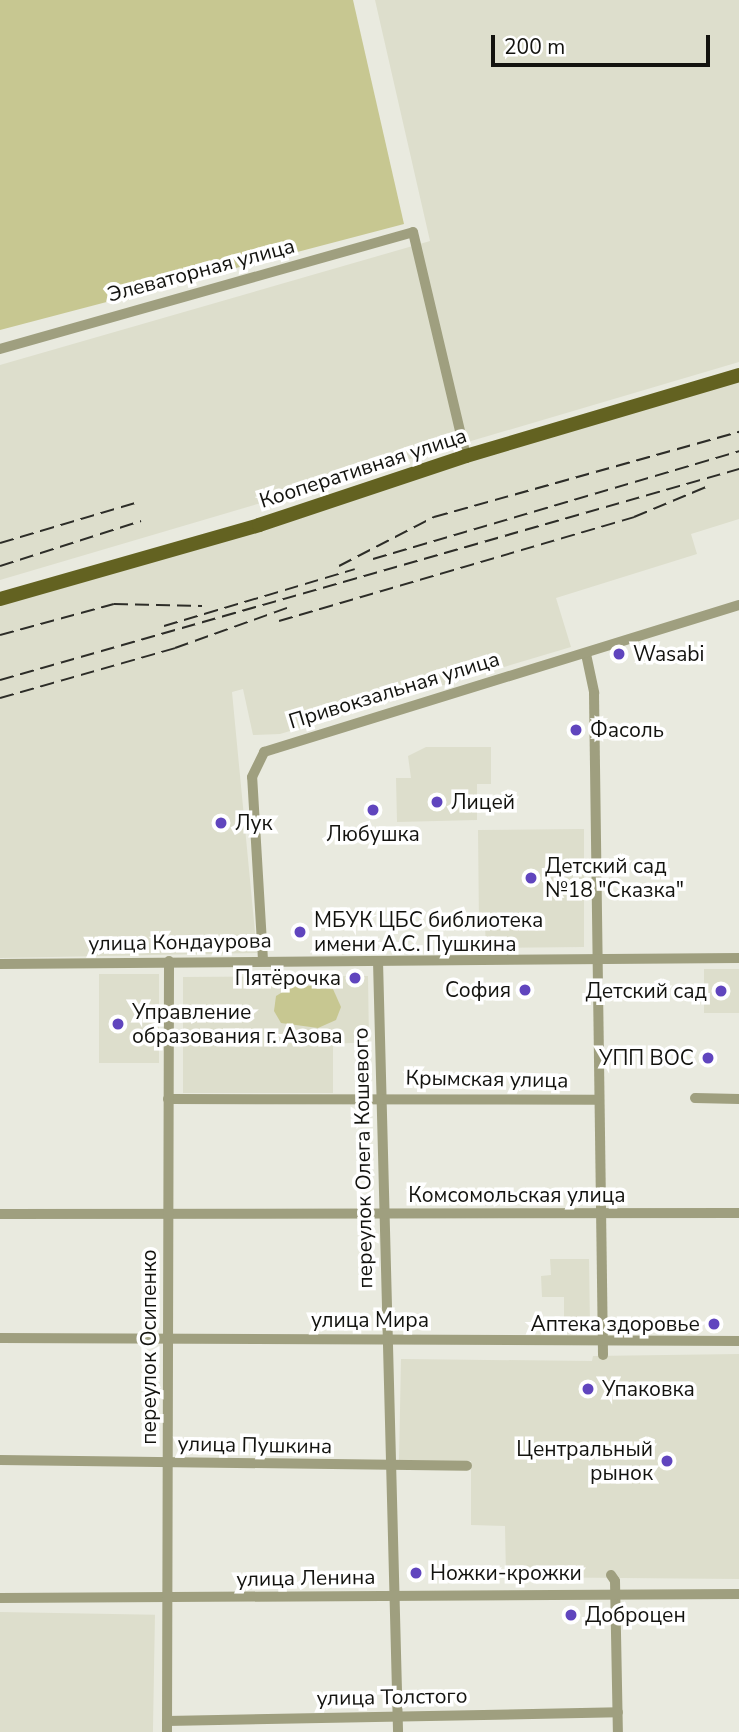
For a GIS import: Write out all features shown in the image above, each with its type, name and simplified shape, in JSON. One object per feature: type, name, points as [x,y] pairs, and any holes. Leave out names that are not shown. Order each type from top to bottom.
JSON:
[{"type":"main road","name":"Кооперативная улица","points":[[0,598],[259,525],[466,456],[739,375]]},
{"type":"street","name":"Элеваторная улица","points":[[0,349],[36,336],[413,232],[466,456]]},
{"type":"street","name":"Привокзальная улица","points":[[263,960],[252,777],[264,752],[739,605]]},
{"type":"street","points":[[586,654],[594,694],[595,959],[603,1355]]},
{"type":"street","name":"улица Кондаурова","points":[[0,964],[739,958]]},
{"type":"street","name":"переулок Осипенко","points":[[167,1726],[169,961]]},
{"type":"street","name":"переулок Олега Кошевого","points":[[378,961],[386,1214],[388,1467],[398,1732]]},
{"type":"street","name":"Крымская улица","points":[[167,1098],[597,1100]]},
{"type":"street","points":[[695,1098],[739,1099]]},
{"type":"street","name":"Комсомольская улица","points":[[0,1214],[739,1213]]},
{"type":"street","name":"улица Мира","points":[[0,1338],[739,1341]]},
{"type":"street","name":"улица Пушкина","points":[[0,1460],[467,1466]]},
{"type":"street","points":[[611,1575],[615,1592],[618,1732]]},
{"type":"street","name":"улица Ленина","points":[[0,1598],[615,1592],[739,1594]]},
{"type":"street","name":"улица Толстого","points":[[167,1726],[398,1716],[618,1712]]},
{"type":"shaded area","points":[[375,0],[739,0],[739,362],[0,580],[0,365],[430,241]]},
{"type":"shaded area","points":[[739,379],[739,519],[691,534],[697,554],[556,598],[571,647],[280,734],[253,735],[243,689],[232,692],[257,953],[0,958],[0,602]]},
{"type":"shaded area","name":"Лицей","points":[[426,747],[491,747],[491,784],[477,784],[477,820],[397,822],[396,778],[411,778],[408,756]]},
{"type":"shaded area","name":"Детский сад №18 \"Сказка\"","points":[[584,829],[584,947],[486,948],[485,926],[479,925],[478,830]]},
{"type":"shaded area","name":"Детский сад","points":[[704,969],[739,969],[739,1013],[704,1013]]},
{"type":"shaded area","points":[[99,974],[159,974],[159,1063],[99,1063]]},
{"type":"shaded area","points":[[368,976],[369,1042],[333,1044],[333,1093],[183,1093],[183,977]]},
{"type":"shaded area","points":[[550,1259],[589,1259],[590,1326],[564,1327],[564,1297],[542,1297],[541,1276],[551,1275]]},
{"type":"shaded area","points":[[739,1354],[739,1579],[506,1577],[505,1526],[471,1525],[471,1461],[399,1461],[401,1359],[592,1361],[593,1356]]},
{"type":"shaded area","points":[[0,1612],[155,1615],[153,1732],[0,1732]]},
{"type":"green space","points":[[0,0],[353,0],[404,224],[0,330]]},
{"type":"green space","points":[[296,984],[333,989],[341,1007],[336,1020],[318,1028],[281,1023],[274,1011],[276,996]]},
{"type":"railway","points":[[339,566],[434,517],[739,432]]},
{"type":"railway","points":[[373,559],[739,451]]},
{"type":"railway","points":[[0,680],[739,469]]},
{"type":"railway","points":[[279,621],[634,517],[706,487]]},
{"type":"railway","points":[[0,543],[135,503]]},
{"type":"railway","points":[[0,566],[141,521]]},
{"type":"railway","points":[[164,626],[355,569]]},
{"type":"railway","points":[[0,635],[114,604],[202,606]]},
{"type":"railway","points":[[0,698],[175,648],[287,608]]},
{"type":"place","name":"Wasabi","points":[[619,654]]},
{"type":"place","name":"Фасоль","points":[[576,730]]},
{"type":"place","name":"Лицей","points":[[437,802]]},
{"type":"place","name":"Любушка","points":[[373,810]]},
{"type":"place","name":"Лук","points":[[221,823]]},
{"type":"place","name":"Детский сад №18 \"Сказка\"","points":[[531,878]]},
{"type":"place","name":"МБУК ЦБС библиотека имени А.С. Пушкина","points":[[300,932]]},
{"type":"place","name":"Пятёрочка","points":[[355,978]]},
{"type":"place","name":"София","points":[[525,990]]},
{"type":"place","name":"Детский сад","points":[[721,991]]},
{"type":"place","name":"Управление образования г. Азова","points":[[118,1024]]},
{"type":"place","name":"УПП ВОС","points":[[708,1058]]},
{"type":"place","name":"Аптека здоровье","points":[[714,1324]]},
{"type":"place","name":"Упаковка","points":[[588,1389]]},
{"type":"place","name":"Центральный рынок","points":[[667,1461]]},
{"type":"place","name":"Ножки-крожки","points":[[416,1573]]},
{"type":"place","name":"Доброцен","points":[[571,1615]]}]
